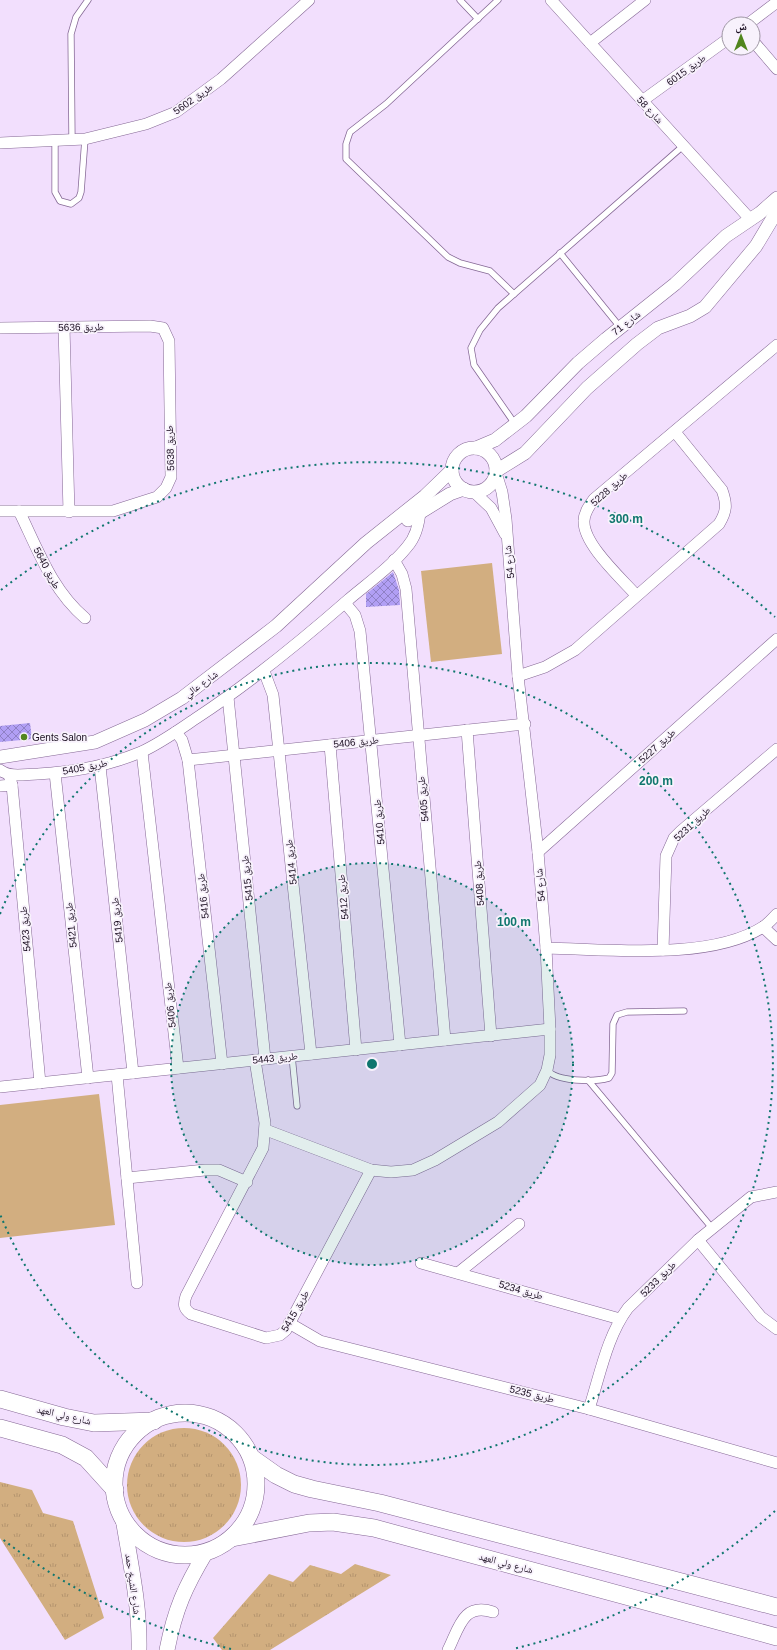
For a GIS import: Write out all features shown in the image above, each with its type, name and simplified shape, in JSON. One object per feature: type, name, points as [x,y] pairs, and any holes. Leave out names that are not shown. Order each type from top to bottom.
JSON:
[{"type":"main road","name":"شارع ولي العهد","points":[[0,1399],[64,1417],[94,1423],[154,1421]]},
{"type":"main road","points":[[192,1414],[211,1418],[228,1428],[242,1441],[252,1458],[257,1479],[255,1501],[246,1521],[232,1538],[220,1546],[206,1552],[190,1555],[174,1554],[159,1550],[132,1531],[123,1518],[114,1490],[116,1469],[124,1450],[137,1433],[154,1421],[172,1415],[192,1414]]},
{"type":"main road","points":[[0,1428],[62,1445],[86,1458],[114,1490]]},
{"type":"main road","points":[[252,1458],[276,1475],[294,1484],[380,1503],[777,1607]]},
{"type":"main road","name":"شارع الشيخ حمد","points":[[123,1518],[136,1596],[139,1626],[139,1650]]},
{"type":"main road","name":"شارع ولي العهد","points":[[232,1538],[309,1523],[333,1522],[374,1528],[777,1637]]},
{"type":"main road","points":[[167,1650],[172,1625],[181,1596],[206,1552]]},
{"type":"street","name":"طريق 5602","points":[[0,143],[85,139],[146,124],[176,112],[221,79],[310,0]]},
{"type":"street","name":"شارع 58","points":[[551,0],[642,102],[750,219]]},
{"type":"street","points":[[590,43],[645,0]]},
{"type":"street","points":[[759,16],[777,2]]},
{"type":"street","name":"طريق 6015","points":[[642,102],[721,44]]},
{"type":"street","points":[[761,50],[777,69]]},
{"type":"street","name":"شارع 71","points":[[476,448],[495,440],[526,416],[578,364],[675,284],[726,236],[777,198]]},
{"type":"street","points":[[496,472],[525,453],[587,388],[658,328],[690,316],[706,307],[756,246],[777,211]]},
{"type":"street","name":"طريق 5636","points":[[0,328],[150,326],[163,328]]},
{"type":"street","points":[[64,327],[69,512]]},
{"type":"street","name":"طريق 5638","points":[[0,511],[113,511],[157,497],[166,488],[171,477],[169,341],[163,328]]},
{"type":"street","name":"طريق 5228","points":[[636,595],[590,543],[585,532],[584,520],[587,509],[594,500],[776,349]]},
{"type":"street","points":[[518,676],[545,667],[575,650],[718,524],[725,514],[726,502],[722,490],[675,432]]},
{"type":"street","points":[[476,448],[489,454],[497,467],[496,472],[494,480],[487,488],[469,491],[456,482],[452,470],[454,462],[458,456],[468,449],[476,448]]},
{"type":"street","name":"شارع عالي","points":[[0,756],[95,742],[145,720],[182,698],[276,626],[366,543],[425,496],[452,470]]},
{"type":"street","name":"شارع 54","points":[[371,1170],[391,1172],[413,1170],[435,1160],[498,1122],[540,1085],[547,1070],[550,1055],[546,948],[538,852],[518,676],[507,536],[502,492],[496,472]]},
{"type":"street","name":"شارع 54","points":[[469,491],[491,508],[507,536]]},
{"type":"street","name":"شارع عالي","points":[[366,543],[388,534],[420,511],[450,494],[469,491]]},
{"type":"street","name":"طريق 5640","points":[[20,511],[55,584],[66,600],[85,618]]},
{"type":"street","name":"طريق 5405","points":[[0,786],[7,777],[55,773],[100,766],[142,752],[176,732],[264,671],[394,560],[407,548],[414,537],[419,524],[420,511]]},
{"type":"street","name":"طريق 5405","points":[[394,560],[405,581],[445,1040]]},
{"type":"street","name":"طريق 5410","points":[[345,603],[355,615],[360,631],[372,740],[400,1045]]},
{"type":"street","name":"طريق 5227","points":[[538,852],[777,639]]},
{"type":"street","name":"طريق 5414","points":[[264,671],[273,695],[311,1054]]},
{"type":"street","name":"طريق 5415","points":[[228,697],[266,1130],[263,1148],[247,1182],[186,1296],[184,1303],[186,1310],[191,1314],[266,1338],[280,1335],[290,1323],[371,1170]]},
{"type":"street","name":"طريق 5406","points":[[188,760],[524,724]]},
{"type":"street","name":"طريق 5408","points":[[467,730],[491,1036]]},
{"type":"street","name":"طريق 5416","points":[[176,732],[182,740],[188,760],[222,1064]]},
{"type":"street","name":"طريق 5412","points":[[330,745],[356,1050]]},
{"type":"street","name":"طريق 5231","points":[[663,950],[664,866],[669,847],[681,831],[777,749]]},
{"type":"street","name":"طريق 5406","points":[[142,752],[178,1068]]},
{"type":"street","name":"طريق 5419","points":[[100,766],[133,1073]]},
{"type":"street","name":"طريق 5421","points":[[55,773],[88,1078]]},
{"type":"street","name":"طريق 5423","points":[[7,777],[40,1083]]},
{"type":"street","points":[[546,948],[688,949],[718,944],[763,927],[777,914]]},
{"type":"street","points":[[763,927],[777,940]]},
{"type":"street","name":"طريق 5443","points":[[0,1087],[550,1029]]},
{"type":"street","points":[[116,1075],[137,1283]]},
{"type":"street","points":[[266,1130],[371,1170]]},
{"type":"street","points":[[127,1178],[205,1170],[219,1170],[247,1182]]},
{"type":"street","name":"طريق 5233","points":[[589,1409],[620,1319],[628,1308],[698,1240],[751,1197],[777,1192]]},
{"type":"street","points":[[458,1273],[518,1224]]},
{"type":"street","points":[[698,1240],[761,1317],[777,1329]]},
{"type":"street","name":"طريق 5234","points":[[421,1263],[620,1319]]},
{"type":"street","name":"طريق 5235","points":[[290,1323],[320,1341],[589,1409],[777,1463]]},
{"type":"street","points":[[448,1650],[464,1618],[470,1611],[479,1608],[493,1612]]},
{"type":"lane","points":[[72,140],[71,34],[76,17],[88,0]]},
{"type":"lane","points":[[460,0],[478,19]]},
{"type":"lane","points":[[498,0],[386,104],[350,132],[346,144],[346,159],[448,257],[460,263],[490,271],[514,294]]},
{"type":"lane","points":[[55,141],[55,192],[60,201],[71,204],[79,198],[81,192],[85,139]]},
{"type":"lane","points":[[515,425],[474,365],[471,348],[480,330],[498,308],[683,146]]},
{"type":"lane","points":[[560,253],[621,327]]},
{"type":"lane","points":[[547,1070],[551,1075],[588,1080],[606,1078],[612,1073],[613,1024],[617,1015],[627,1012],[684,1011]]},
{"type":"lane","points":[[292,1056],[297,1106]]},
{"type":"lane","points":[[588,1080],[712,1228]]},
{"type":"green space","points":[[492,563],[502,654],[431,662],[421,571]]},
{"type":"green space","points":[[99,1094],[115,1225],[0,1238],[0,1105]]},
{"type":"green space","points":[[184,1428],[206,1432],[225,1444],[237,1463],[241,1485],[237,1507],[225,1526],[206,1538],[184,1542],[162,1538],[143,1526],[131,1507],[127,1485],[131,1463],[143,1444],[162,1432]]},
{"type":"green space","points":[[0,1482],[32,1490],[43,1513],[73,1521],[104,1618],[65,1640],[0,1538]]},
{"type":"green space","points":[[355,1564],[391,1575],[270,1650],[222,1650],[213,1638],[269,1574],[293,1582],[310,1565],[341,1574]]},
{"type":"building","points":[[393,572],[399,590],[400,605],[366,607],[366,594]]},
{"type":"building","points":[[30,723],[32,739],[0,742],[0,726]]},
{"type":"place","name":"Gents Salon","points":[[24,737]]}]
